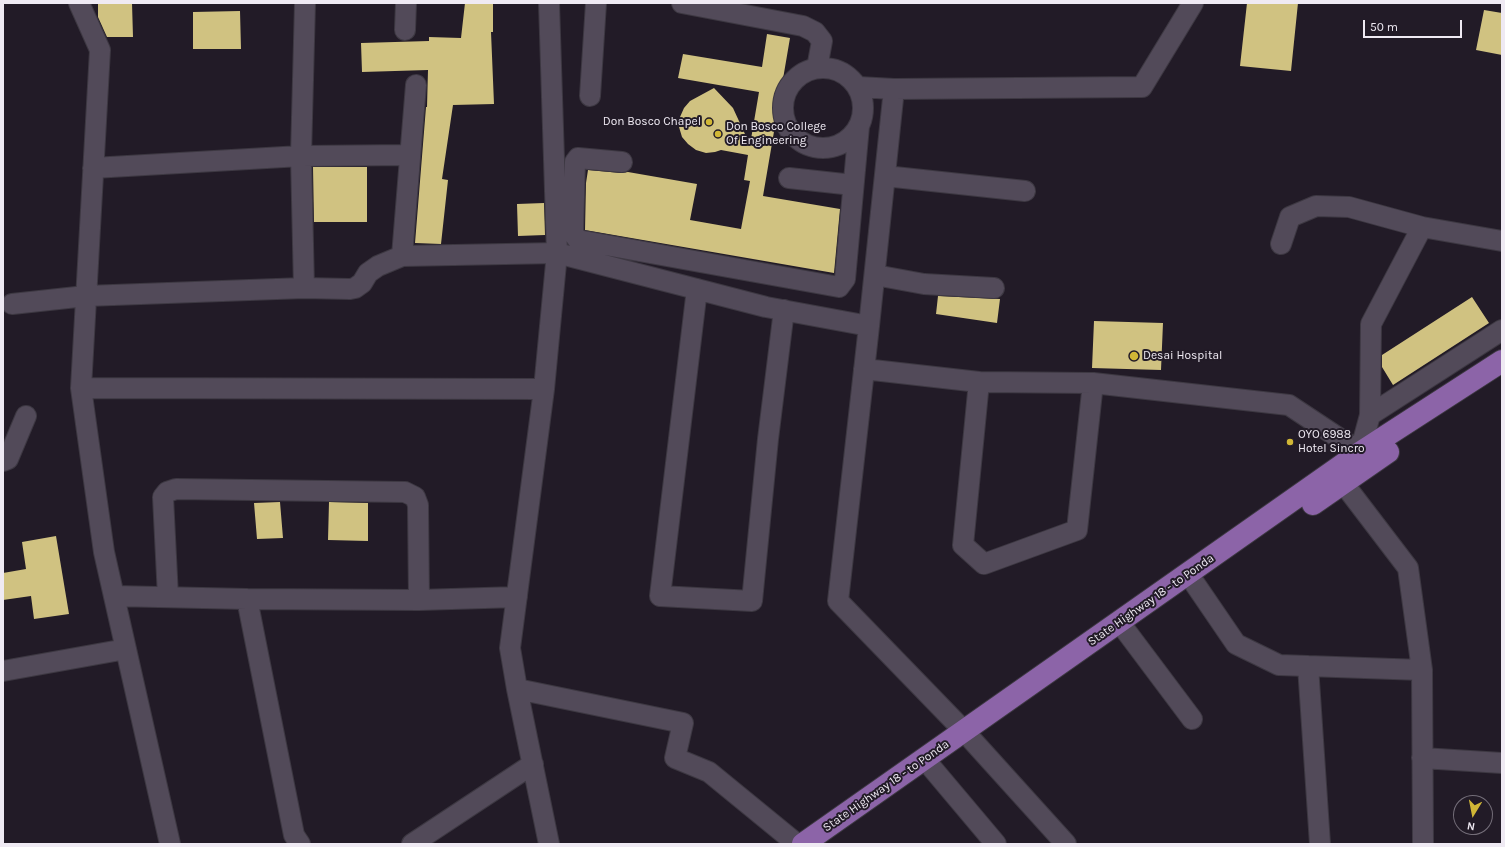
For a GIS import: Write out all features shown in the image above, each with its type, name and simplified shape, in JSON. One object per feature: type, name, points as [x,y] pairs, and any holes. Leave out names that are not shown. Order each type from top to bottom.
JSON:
[{"type":"main road","name":"State Highway 18 - to Ponda","points":[[824,844],[932,768],[968,736],[1502,361]]},
{"type":"main road","name":"State Highway 18 - to Ponda","points":[[1365,458],[1502,379]]},
{"type":"main road","name":"State Highway 18 - to Ponda","points":[[803,844],[1195,584],[1338,477]]},
{"type":"street","points":[[79,3],[100,50],[81,388],[104,552],[170,844]]},
{"type":"street","points":[[304,288],[301,156],[305,3]]},
{"type":"street","points":[[406,3],[406,30]]},
{"type":"street","points":[[549,3],[557,253],[544,390],[510,648],[517,689],[550,844]]},
{"type":"street","points":[[590,96],[596,3]]},
{"type":"street","points":[[682,3],[803,26],[815,32],[822,41],[817,68]]},
{"type":"street","points":[[858,87],[894,89],[1142,87],[1193,3]]},
{"type":"street","points":[[622,162],[578,158],[575,162],[573,233],[578,240],[838,286],[845,278],[859,126],[863,113],[863,100],[858,87],[849,77],[838,70],[825,67],[812,69],[799,74],[790,84],[784,95],[782,108],[784,122],[791,133],[801,142],[814,147],[827,148],[840,144],[851,137],[859,126]]},
{"type":"street","points":[[402,256],[409,155],[416,85]]},
{"type":"street","points":[[894,89],[875,275],[838,601],[968,736],[1066,844]]},
{"type":"street","points":[[93,168],[301,156],[409,155]]},
{"type":"street","points":[[885,176],[1025,191]]},
{"type":"street","points":[[789,178],[854,185]]},
{"type":"street","points":[[1281,244],[1290,217],[1316,206],[1349,207],[1422,227],[1502,241]]},
{"type":"street","points":[[864,370],[978,382],[1093,383],[1289,405],[1365,458],[1370,415],[1371,324],[1422,227]]},
{"type":"street","points":[[12,304],[86,296],[304,288],[350,289],[356,288],[362,283],[368,273],[378,266],[402,256],[557,253],[766,307],[869,326]]},
{"type":"street","points":[[875,275],[924,284],[994,288]]},
{"type":"street","points":[[697,290],[660,596],[752,601],[768,439],[784,310]]},
{"type":"street","points":[[1370,415],[1502,330]]},
{"type":"street","points":[[978,382],[963,545],[984,564],[1077,530],[1093,383]]},
{"type":"street","points":[[81,388],[544,390]]},
{"type":"street","points":[[3,461],[8,459],[26,416]]},
{"type":"street","points":[[1338,477],[1408,568],[1422,670],[1423,844]]},
{"type":"street","points":[[168,597],[163,497],[167,492],[176,489],[405,492],[415,497],[418,505],[419,600]]},
{"type":"street","points":[[1195,584],[1236,644],[1279,665],[1422,670]]},
{"type":"street","points":[[114,596],[247,599],[419,600],[517,597]]},
{"type":"street","points":[[247,599],[294,834],[300,844]]},
{"type":"street","points":[[1126,631],[1192,719]]},
{"type":"street","points":[[3,671],[126,649]]},
{"type":"street","points":[[1308,666],[1320,844]]},
{"type":"street","points":[[517,689],[683,723],[675,758],[709,772],[797,844]]},
{"type":"street","points":[[1422,758],[1502,763]]},
{"type":"street","points":[[412,844],[533,764]]},
{"type":"street","points":[[932,768],[996,844]]},
{"type":"building","points":[[98,3],[132,3],[133,37],[107,37],[98,17]]},
{"type":"building","points":[[465,3],[493,3],[493,32],[491,32],[494,104],[453,105],[442,179],[448,180],[441,244],[415,243],[427,107],[428,70],[362,72],[361,43],[429,41],[429,37],[461,38]]},
{"type":"building","points":[[1247,3],[1298,3],[1291,71],[1240,66]]},
{"type":"building","points":[[1484,10],[1502,13],[1502,55],[1476,50]]},
{"type":"building","points":[[240,11],[241,49],[193,49],[193,12]]},
{"type":"building","points":[[767,34],[790,38],[763,196],[840,209],[834,273],[585,230],[586,183],[588,170],[621,173],[628,172],[697,184],[690,220],[741,229],[750,181],[744,180],[748,155],[721,150],[706,153],[696,150],[682,137],[679,127],[680,117],[684,108],[690,101],[714,88],[733,108],[750,145],[759,92],[678,78],[683,54],[762,67]]},
{"type":"building","points":[[313,167],[367,167],[367,222],[314,222]]},
{"type":"building","points":[[544,203],[545,235],[518,236],[517,204]]},
{"type":"building","points":[[938,296],[1000,299],[997,323],[936,314]]},
{"type":"building","points":[[1472,297],[1489,323],[1393,385],[1382,367],[1382,355]]},
{"type":"building","points":[[1094,321],[1163,323],[1161,370],[1092,368]]},
{"type":"building","points":[[280,502],[283,538],[257,539],[254,503]]},
{"type":"building","points":[[329,502],[368,503],[368,541],[328,540]]},
{"type":"building","points":[[56,536],[69,614],[34,619],[31,596],[3,600],[3,573],[26,569],[22,542]]},
{"type":"place","name":"Don Bosco Chapel","points":[[709,122]]},
{"type":"place","name":"Don Bosco College Of Engineering","points":[[718,134]]},
{"type":"place","name":"Desai Hospital","points":[[1134,356]]},
{"type":"place","name":"OYO 6988 Hotel Sincro","points":[[1290,442]]}]
